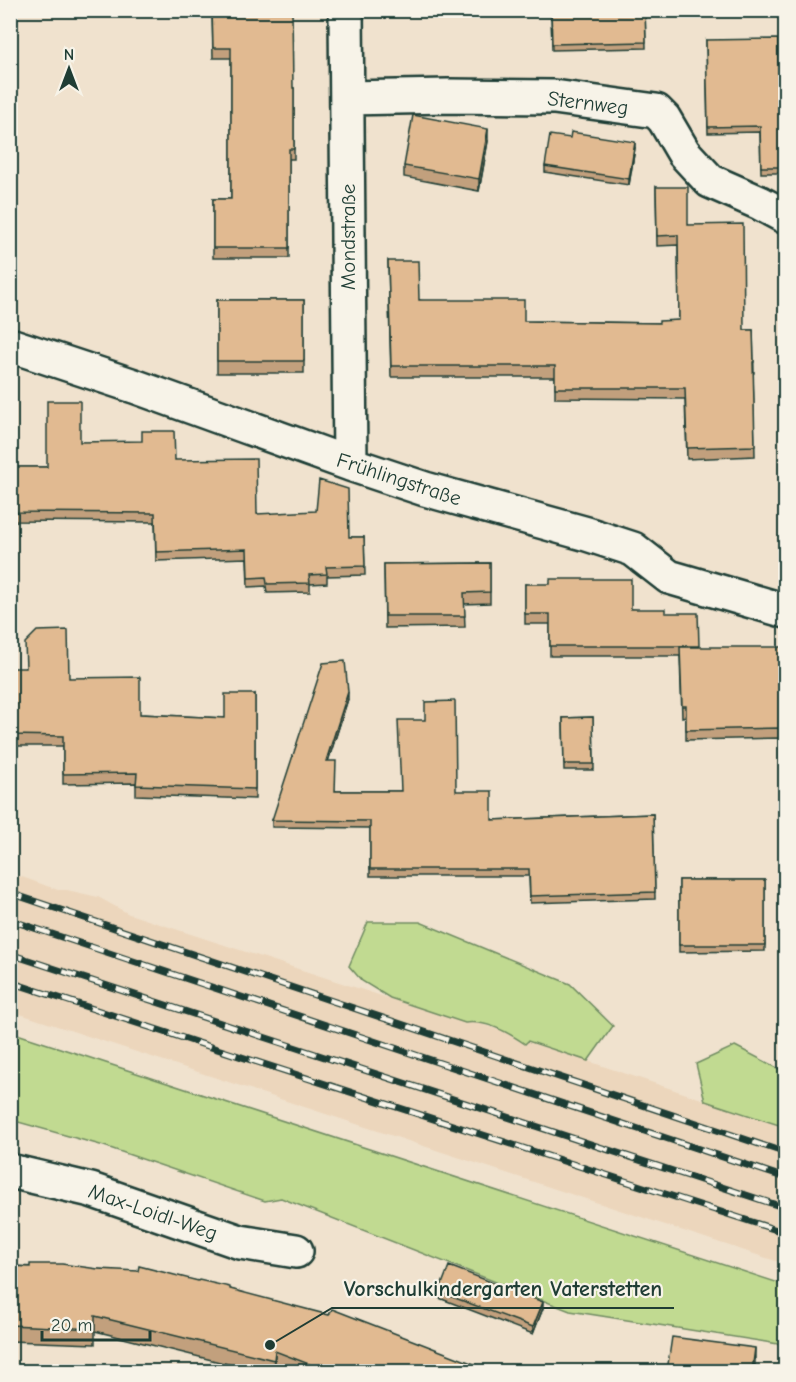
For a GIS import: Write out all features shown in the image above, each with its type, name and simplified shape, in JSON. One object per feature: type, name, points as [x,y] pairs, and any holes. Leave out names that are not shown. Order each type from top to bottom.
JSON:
[{"type":"street","name":"Mondstraße","points":[[346,10],[350,464]]},
{"type":"street","name":"Sternweg","points":[[347,98],[554,97],[656,111],[664,119],[684,153],[710,181],[760,202],[786,217]]},
{"type":"street","name":"Frühlingstraße","points":[[10,345],[134,386],[425,489],[633,549],[669,577],[786,611]]},
{"type":"street","name":"Max-Loidl-Weg","points":[[10,1171],[91,1190],[240,1242],[296,1251]]},
{"type":"shaded area","points":[[11,873],[58,890],[98,897],[129,914],[465,1023],[475,1022],[509,1033],[524,1044],[528,1041],[785,1127],[785,1264],[11,1011]]},
{"type":"green space","points":[[368,922],[420,922],[570,984],[613,1026],[588,1061],[528,1041],[525,1044],[489,1025],[465,1023],[390,998],[362,981],[349,966]]},
{"type":"green space","points":[[11,1032],[785,1285],[785,1345],[570,1311],[281,1198],[265,1201],[104,1146],[11,1120]]},
{"type":"green space","points":[[735,1046],[785,1072],[785,1127],[705,1101],[696,1064]]},
{"type":"building","points":[[212,10],[292,10],[294,149],[289,149],[289,248],[213,248],[213,199],[231,199],[231,48],[213,48]]},
{"type":"building","points":[[551,10],[645,10],[646,42],[552,44]]},
{"type":"building","points":[[778,39],[779,97],[786,97],[786,167],[761,167],[760,126],[708,127],[706,40]]},
{"type":"building","points":[[413,115],[488,129],[479,179],[404,166]]},
{"type":"building","points":[[571,132],[635,142],[629,179],[545,166],[550,135],[570,138]]},
{"type":"building","points":[[656,187],[688,187],[688,225],[743,224],[744,330],[753,330],[755,446],[687,448],[685,388],[555,388],[555,366],[391,366],[388,261],[418,261],[419,300],[524,300],[524,321],[659,323],[659,321],[679,320],[678,235],[657,236]]},
{"type":"building","points":[[217,300],[304,300],[304,361],[217,361]]},
{"type":"building","points":[[47,401],[80,401],[80,442],[142,441],[142,431],[174,431],[175,460],[256,459],[257,514],[316,511],[319,480],[348,489],[349,537],[364,537],[365,566],[326,567],[327,574],[309,575],[310,583],[267,584],[266,577],[248,578],[247,549],[156,552],[155,513],[10,512],[10,467],[47,467]]},
{"type":"building","points":[[490,563],[490,592],[464,593],[465,616],[385,616],[384,564]]},
{"type":"building","points":[[550,579],[631,579],[631,609],[665,609],[665,613],[698,613],[699,646],[550,646],[550,614],[525,614],[525,584],[550,584]]},
{"type":"building","points":[[68,630],[69,678],[140,677],[140,714],[225,718],[225,694],[255,694],[255,789],[136,785],[137,773],[63,774],[63,736],[10,735],[10,668],[26,668],[25,643],[37,631]]},
{"type":"building","points":[[680,647],[782,647],[782,684],[786,684],[786,758],[780,758],[780,728],[686,730],[686,706],[682,706]]},
{"type":"building","points":[[345,661],[348,692],[326,761],[336,761],[335,791],[401,791],[398,720],[425,720],[425,702],[455,701],[456,791],[492,791],[492,820],[653,814],[655,892],[530,896],[529,869],[370,869],[370,821],[272,820],[323,663]]},
{"type":"building","points":[[593,717],[594,764],[564,764],[563,718]]},
{"type":"building","points":[[679,880],[765,880],[765,945],[679,945]]},
{"type":"building","points":[[30,1264],[62,1264],[138,1271],[139,1266],[230,1287],[230,1289],[329,1315],[332,1309],[492,1371],[327,1371],[275,1351],[274,1360],[95,1316],[95,1329],[10,1325],[10,1266],[30,1267]]},
{"type":"building","points":[[449,1266],[543,1302],[533,1327],[439,1292]]},
{"type":"building","points":[[672,1337],[755,1348],[752,1371],[667,1371]]},
{"type":"railway","points":[[10,893],[786,1153]]},
{"type":"railway","points":[[10,920],[786,1178]]},
{"type":"railway","points":[[10,954],[786,1208]]},
{"type":"railway","points":[[10,982],[786,1233]]},
{"type":"place","name":"Vorschulkindergarten Vaterstetten","points":[[270,1345]]}]
